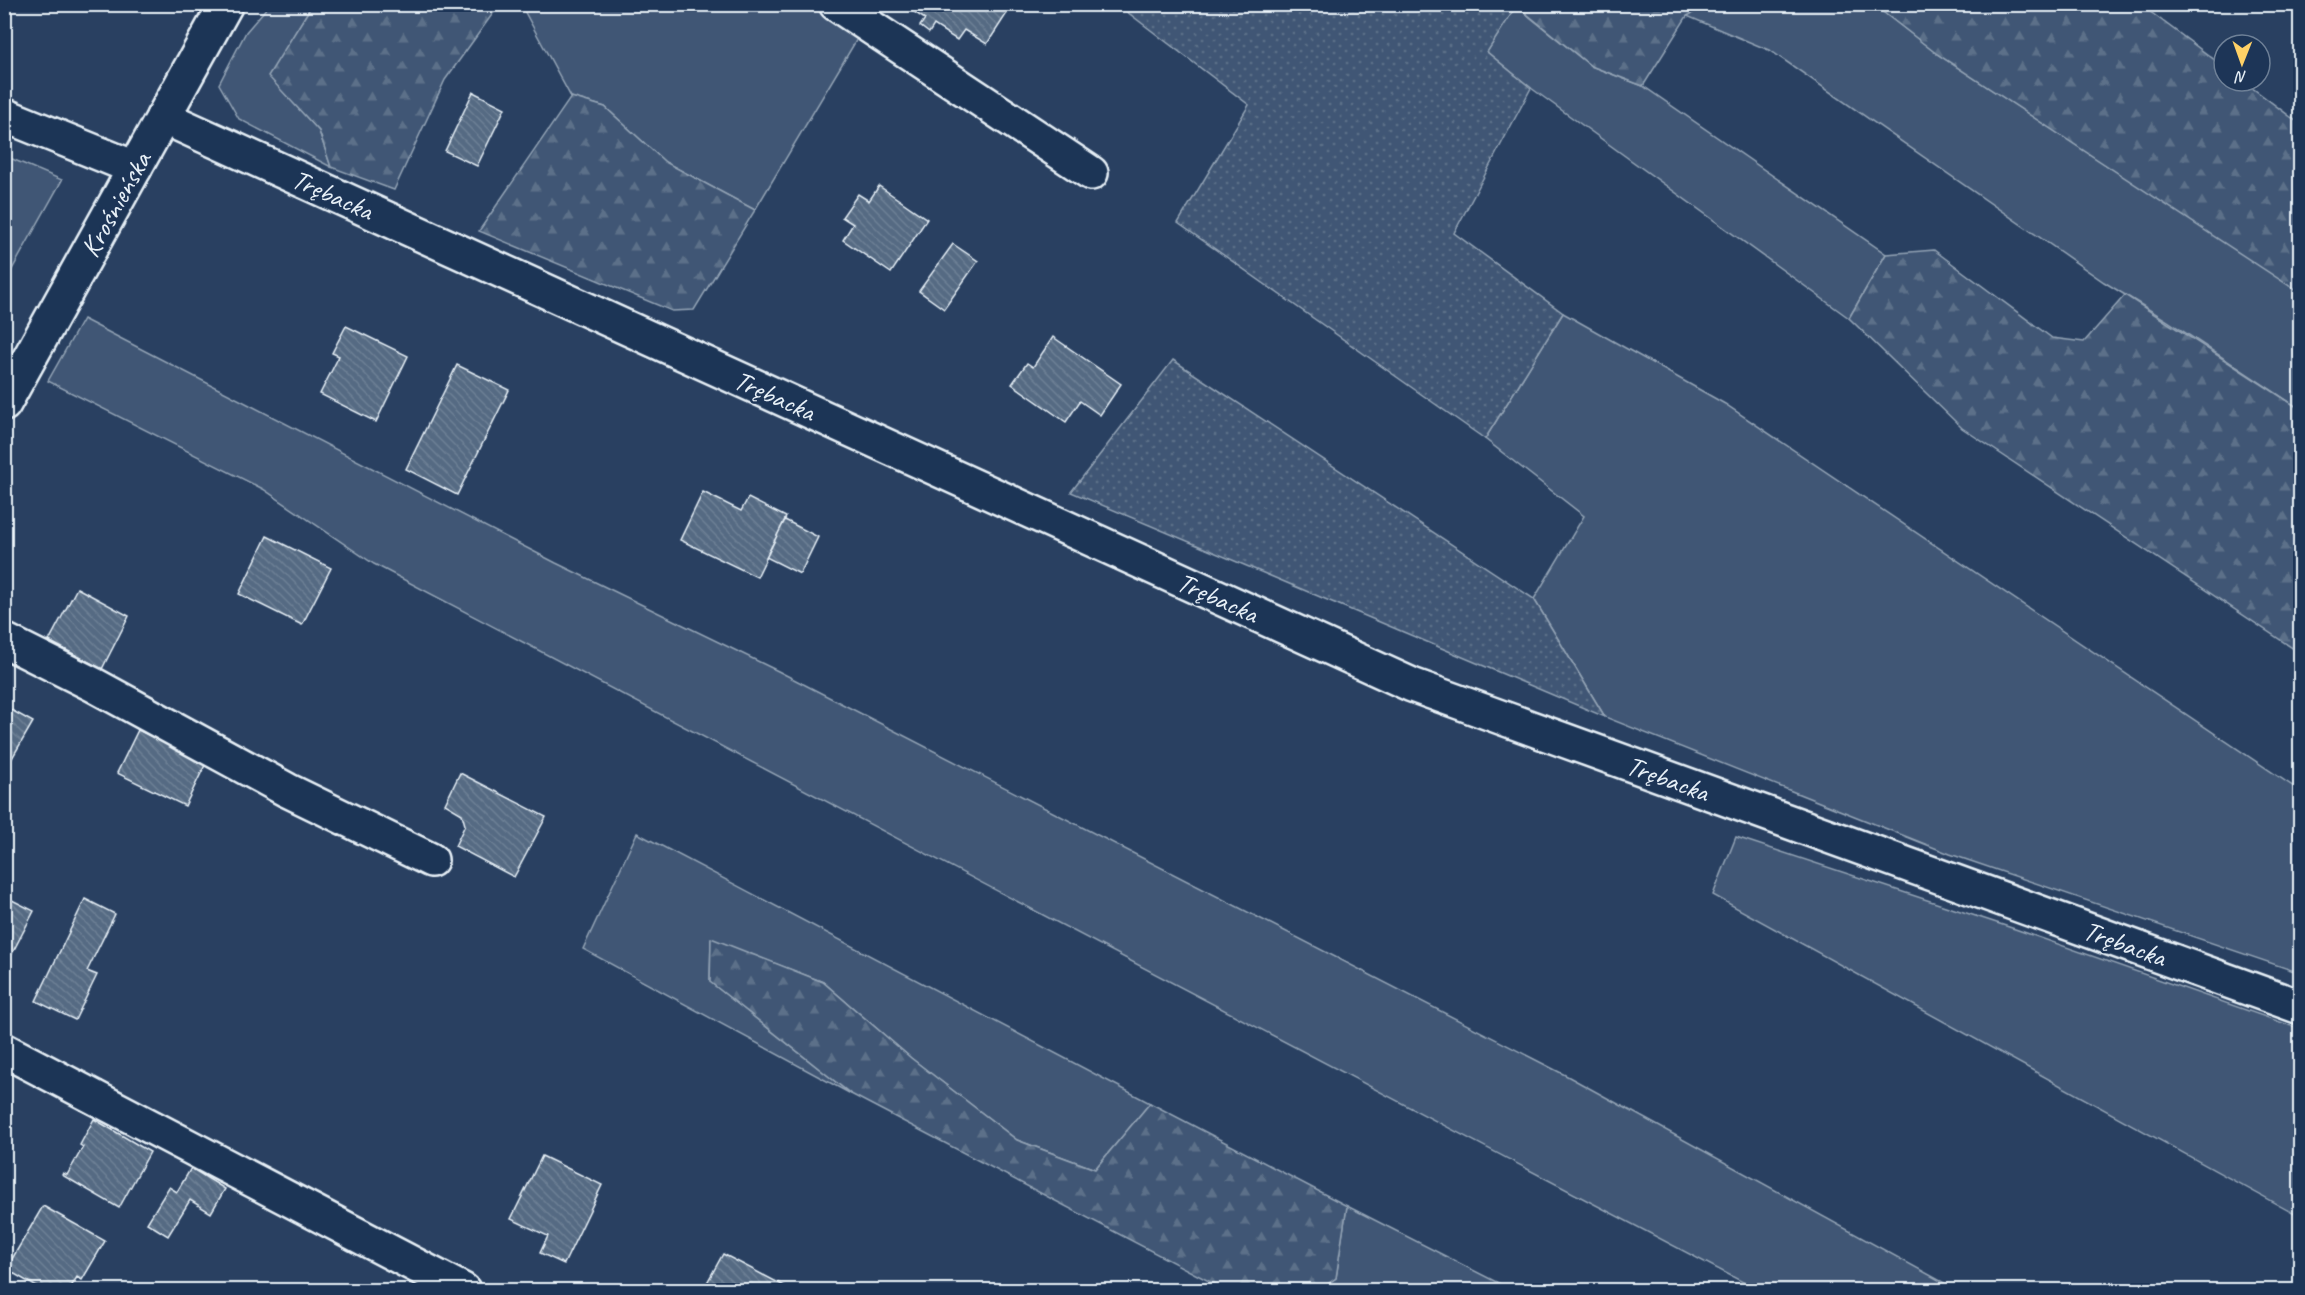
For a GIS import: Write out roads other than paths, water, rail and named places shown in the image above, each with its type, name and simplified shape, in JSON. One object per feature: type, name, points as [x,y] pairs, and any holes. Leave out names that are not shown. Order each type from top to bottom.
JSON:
[{"type":"street","name":"Krośnieńska","points":[[4,404],[226,4]]},
{"type":"street","points":[[836,4],[1091,173]]},
{"type":"street","points":[[4,115],[135,168]]},
{"type":"street","name":"Trębacka","points":[[163,117],[1412,685],[2301,1007]]},
{"type":"street","points":[[4,640],[104,690],[286,790],[431,860]]},
{"type":"street","points":[[4,1050],[463,1290]]}]
